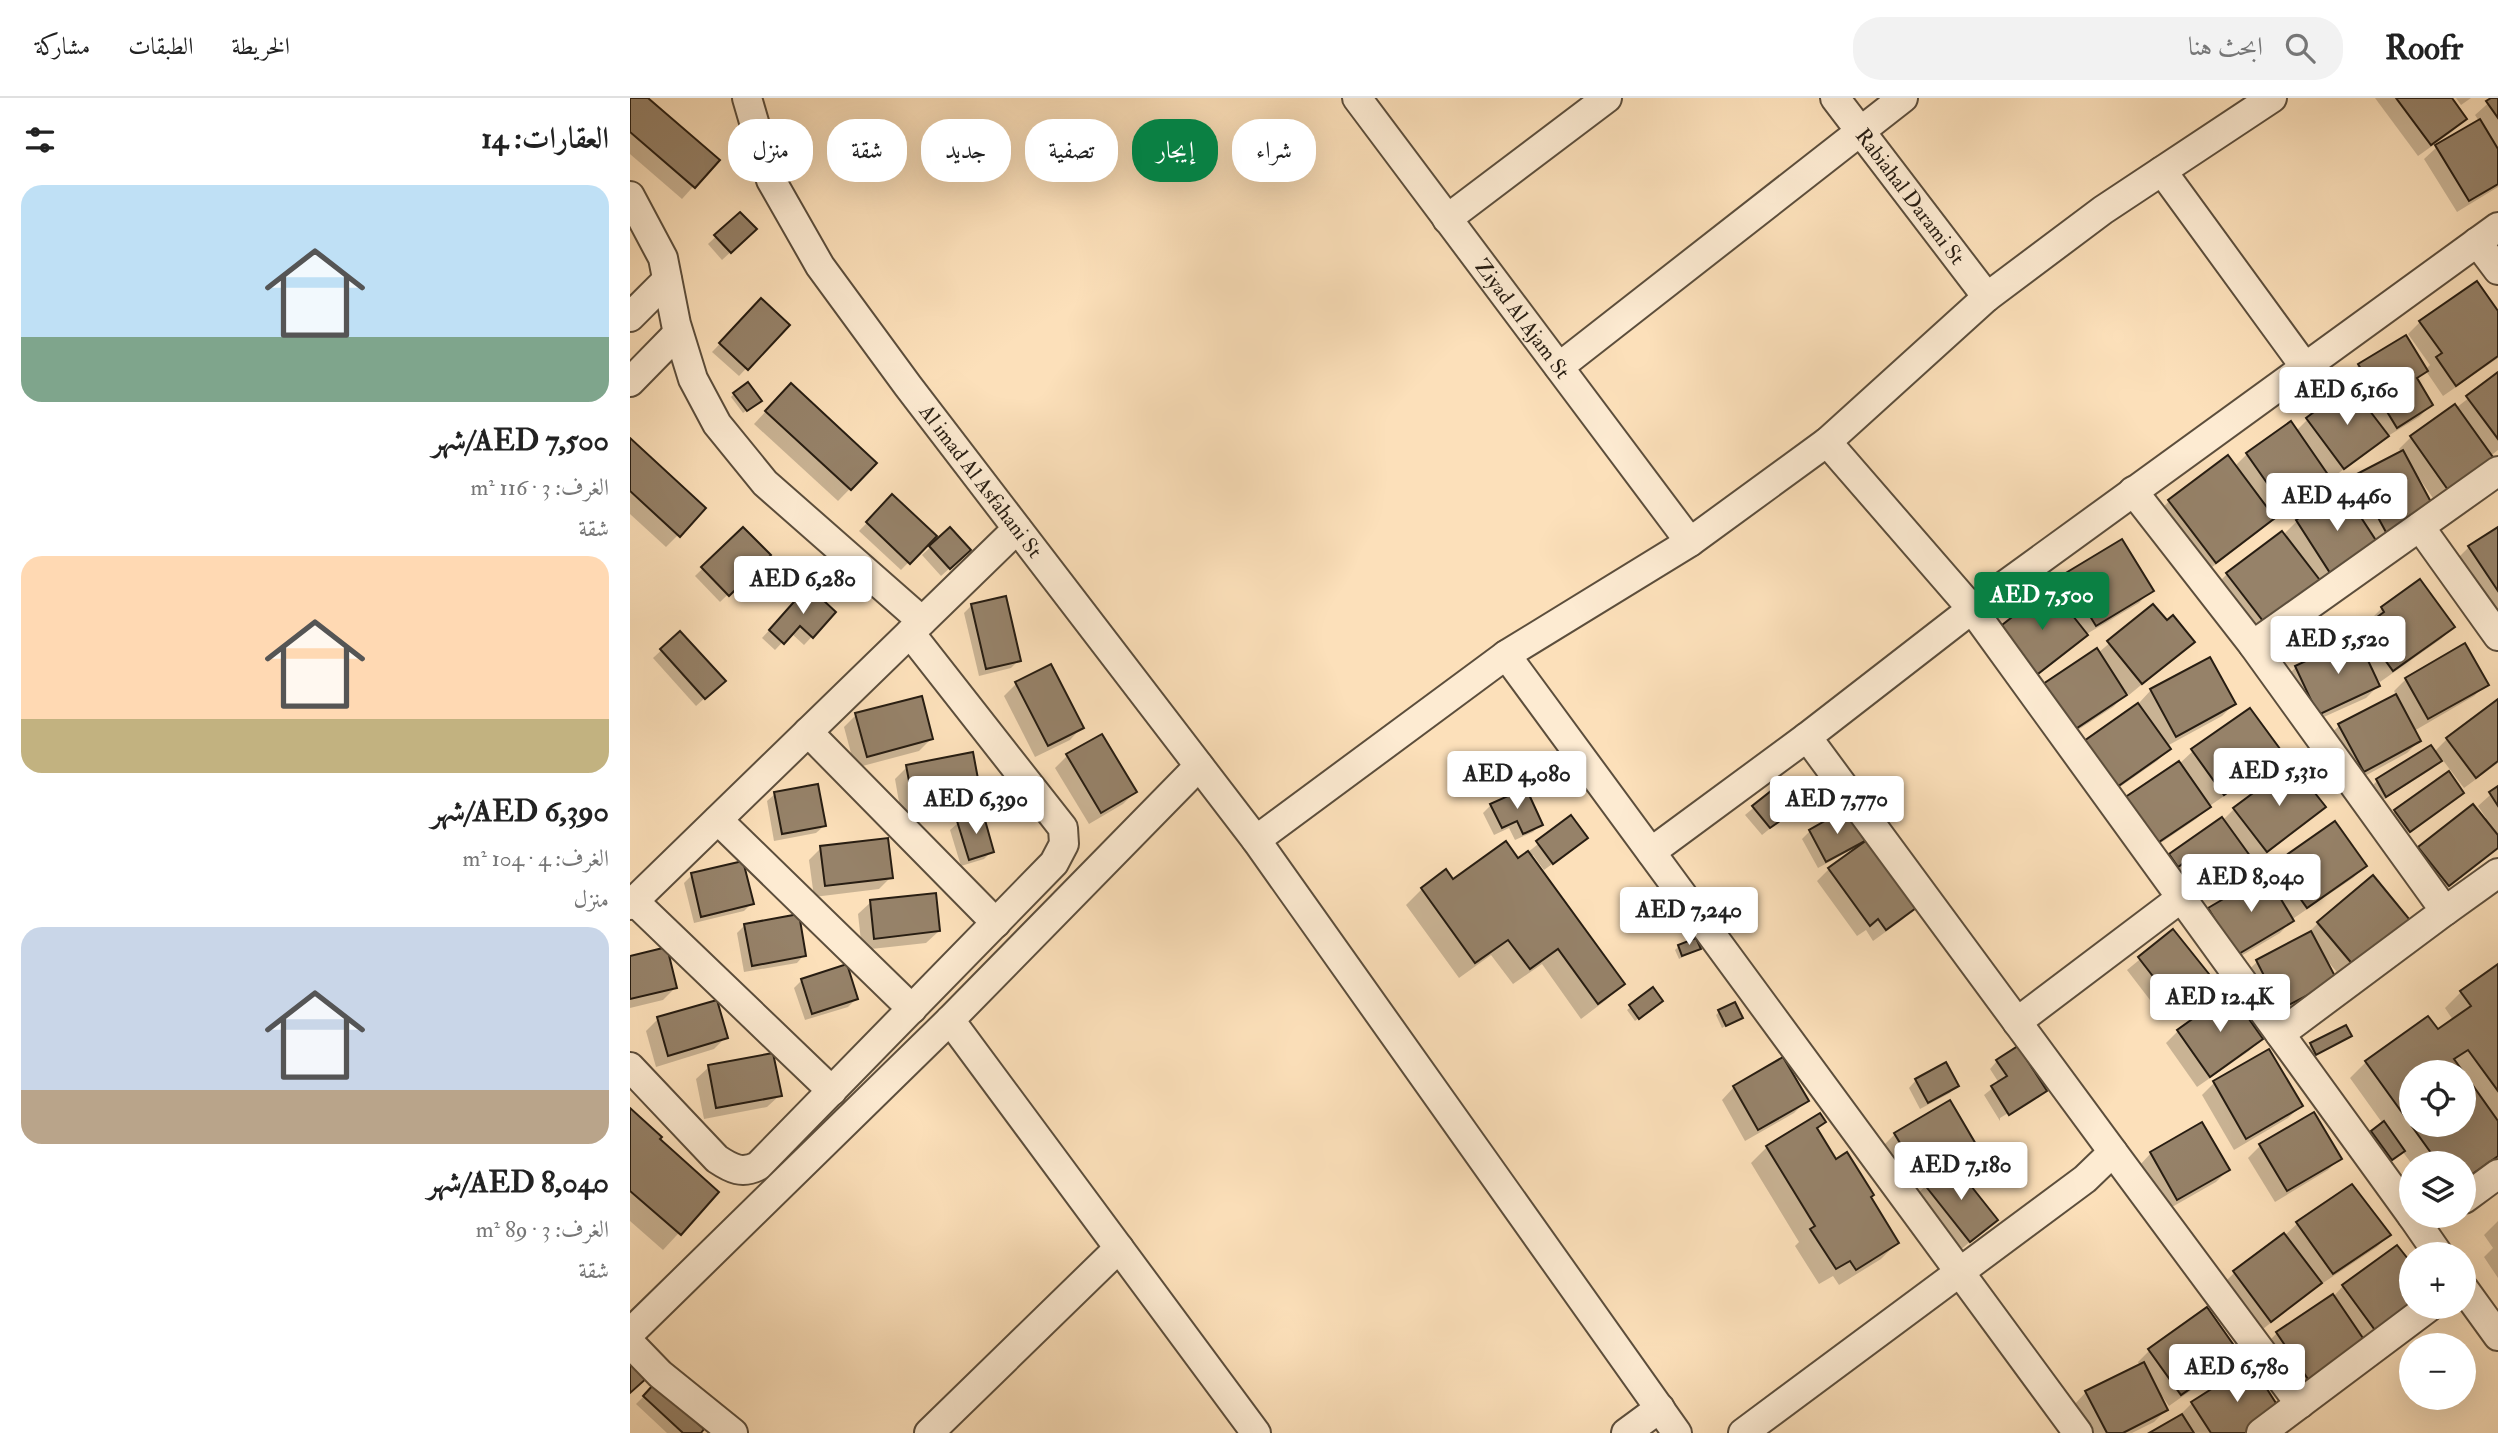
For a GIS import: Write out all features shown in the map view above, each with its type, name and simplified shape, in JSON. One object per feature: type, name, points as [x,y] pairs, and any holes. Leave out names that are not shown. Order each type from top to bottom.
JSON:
[{"type":"street","name":"Al imad Al Asfahani St","points":[[747,98],[771,180],[820,265],[908,386],[1256,840],[1677,1433]]},
{"type":"street","name":"Ziyad Al Ajam St","points":[[1357,98],[1690,542]]},
{"type":"street","name":"Rabiahal Darami St","points":[[1835,98],[1987,297]]},
{"type":"street","points":[[1559,366],[1903,98]]},
{"type":"street","points":[[1256,840],[1506,655],[1690,542],[1827,442],[1987,297],[2103,210],[2272,98]]},
{"type":"street","points":[[1447,219],[1605,99]]},
{"type":"street","points":[[2162,171],[2305,367]]},
{"type":"street","points":[[630,196],[663,258],[678,333],[693,379],[718,424],[765,483],[916,627],[1063,828],[1064,844],[1055,863],[758,1166],[749,1171],[734,1170],[718,1159],[630,1067]]},
{"type":"street","points":[[1651,852],[1807,737],[1972,609],[2488,235],[2498,270]]},
{"type":"street","points":[[630,317],[667,280]]},
{"type":"street","points":[[630,382],[678,333]]},
{"type":"street","points":[[1827,442],[1972,609],[2280,1034],[2399,1191]]},
{"type":"street","points":[[2253,645],[2498,471]]},
{"type":"street","points":[[2133,491],[2253,645],[2445,911]]},
{"type":"street","points":[[2420,527],[2498,636]]},
{"type":"street","points":[[832,1091],[632,903],[1017,529]]},
{"type":"street","points":[[1506,655],[2078,1433]]},
{"type":"street","points":[[808,732],[996,923]]},
{"type":"street","points":[[1807,737],[2300,1404]]},
{"type":"street","points":[[630,1333],[950,1020],[1199,766]]},
{"type":"street","points":[[718,820],[912,1009]]},
{"type":"street","points":[[2280,1034],[2498,873]]},
{"type":"street","points":[[2017,1022],[2181,898]]},
{"type":"street","points":[[950,1020],[1256,1433]]},
{"type":"street","points":[[1742,1433],[2085,1179],[2113,1152]]},
{"type":"street","points":[[2476,1190],[2498,1174]]},
{"type":"street","points":[[929,1433],[1119,1248]]},
{"type":"street","points":[[2476,1306],[2498,1336]]},
{"type":"street","points":[[2262,1433],[2413,1319]]},
{"type":"street","points":[[630,1343],[660,1374],[733,1433]]},
{"type":"street","points":[[1626,1433],[1660,1408]]},
{"type":"building","points":[[630,98],[648,98],[720,160],[695,188],[630,132]]},
{"type":"building","points":[[2396,98],[2452,98],[2467,119],[2431,145]]},
{"type":"building","points":[[2498,98],[2498,118],[2486,101]]},
{"type":"building","points":[[2480,119],[2498,149],[2498,184],[2469,201],[2435,145]]},
{"type":"building","points":[[740,212],[757,229],[731,253],[714,235]]},
{"type":"building","points":[[2477,281],[2498,311],[2498,356],[2456,386],[2436,357],[2442,353],[2419,321]]},
{"type":"building","points":[[761,298],[790,325],[748,370],[719,343]]},
{"type":"building","points":[[2406,335],[2428,371],[2417,378],[2433,405],[2397,428],[2358,364]]},
{"type":"building","points":[[2498,372],[2498,439],[2466,396]]},
{"type":"building","points":[[748,382],[762,401],[747,411],[733,393]]},
{"type":"building","points":[[791,383],[877,463],[851,490],[765,411]]},
{"type":"building","points":[[2350,385],[2389,436],[2344,469],[2306,418]]},
{"type":"building","points":[[2455,404],[2495,460],[2448,490],[2410,436]]},
{"type":"building","points":[[2291,421],[2331,479],[2286,510],[2246,453]]},
{"type":"building","points":[[630,438],[706,508],[680,537],[630,491]]},
{"type":"building","points":[[2403,450],[2432,504],[2387,534],[2355,475]]},
{"type":"building","points":[[2228,455],[2275,518],[2216,563],[2168,500]]},
{"type":"building","points":[[2343,490],[2379,545],[2332,576],[2296,520]]},
{"type":"building","points":[[892,494],[937,536],[910,564],[866,522]]},
{"type":"building","points":[[743,527],[771,555],[729,596],[701,567]]},
{"type":"building","points":[[950,527],[971,550],[950,569],[929,546]]},
{"type":"building","points":[[2498,527],[2498,591],[2468,546]]},
{"type":"building","points":[[2282,531],[2326,588],[2270,630],[2226,573]]},
{"type":"building","points":[[2122,539],[2154,591],[2096,626],[2064,574]]},
{"type":"building","points":[[2420,579],[2455,627],[2393,671],[2362,628],[2384,612],[2381,607]]},
{"type":"building","points":[[808,586],[836,612],[813,638],[800,626],[784,644],[769,630]]},
{"type":"building","points":[[2050,587],[2088,635],[2034,677],[1997,629]]},
{"type":"building","points":[[1006,596],[1021,661],[986,669],[971,604]]},
{"type":"building","points":[[2153,604],[2167,620],[2173,615],[2195,642],[2142,684],[2107,641]]},
{"type":"building","points":[[680,631],[726,681],[705,699],[660,649]]},
{"type":"building","points":[[2357,637],[2380,686],[2318,715],[2295,666]]},
{"type":"building","points":[[2465,643],[2489,685],[2428,719],[2405,678]]},
{"type":"building","points":[[2097,648],[2127,695],[2074,730],[2043,684]]},
{"type":"building","points":[[2210,657],[2236,704],[2176,737],[2150,689]]},
{"type":"building","points":[[1051,664],[1084,728],[1048,746],[1015,682]]},
{"type":"building","points":[[2396,694],[2421,741],[2364,772],[2338,724]]},
{"type":"building","points":[[922,696],[933,739],[867,757],[855,713]]},
{"type":"building","points":[[2498,699],[2498,761],[2476,778],[2446,738]]},
{"type":"building","points":[[2138,703],[2171,749],[2117,787],[2084,741]]},
{"type":"building","points":[[2250,708],[2283,753],[2224,795],[2191,749]]},
{"type":"building","points":[[1102,734],[1137,792],[1101,813],[1066,754]]},
{"type":"building","points":[[2431,745],[2442,761],[2386,797],[2376,779]]},
{"type":"building","points":[[973,752],[981,795],[914,808],[906,765]]},
{"type":"building","points":[[2179,761],[2211,807],[2156,844],[2124,798]]},
{"type":"building","points":[[2292,764],[2326,807],[2267,852],[2233,808]]},
{"type":"building","points":[[2449,771],[2464,793],[2410,832],[2394,810]]},
{"type":"building","points":[[818,784],[826,826],[782,834],[774,792]]},
{"type":"building","points":[[2498,786],[2498,806],[2489,792]]},
{"type":"building","points":[[1526,788],[1543,825],[1523,834],[1517,821],[1502,828],[1490,804]]},
{"type":"building","points":[[1771,791],[1790,814],[1770,828],[1752,806]]},
{"type":"building","points":[[2473,804],[2498,835],[2498,848],[2449,886],[2418,847]]},
{"type":"building","points":[[1846,809],[1865,841],[1826,862],[1809,830]]},
{"type":"building","points":[[983,813],[994,852],[969,860],[957,821]]},
{"type":"building","points":[[1571,815],[1588,838],[1553,864],[1536,841]]},
{"type":"building","points":[[2222,817],[2253,860],[2198,899],[2180,875],[2197,863],[2192,857],[2178,867],[2169,854]]},
{"type":"building","points":[[2335,821],[2367,866],[2307,908],[2275,863]]},
{"type":"building","points":[[888,838],[893,878],[825,886],[820,846]]},
{"type":"building","points":[[1867,840],[1916,908],[1886,930],[1878,919],[1870,926],[1828,868]]},
{"type":"building","points":[[1506,841],[1518,858],[1528,851],[1625,984],[1598,1004],[1558,949],[1530,969],[1508,940],[1475,963],[1421,888],[1446,869],[1453,879]]},
{"type":"building","points":[[743,861],[754,904],[701,917],[691,873]]},
{"type":"building","points":[[2266,874],[2294,921],[2237,955],[2208,908]]},
{"type":"building","points":[[2373,875],[2410,920],[2354,966],[2317,922]]},
{"type":"building","points":[[936,893],[940,931],[874,939],[870,900]]},
{"type":"building","points":[[799,914],[806,956],[752,966],[744,924]]},
{"type":"building","points":[[2173,929],[2209,974],[2173,1002],[2138,957]]},
{"type":"building","points":[[2311,931],[2337,980],[2281,1009],[2256,960]]},
{"type":"building","points":[[1696,938],[1701,949],[1682,956],[1678,945]]},
{"type":"building","points":[[667,947],[677,988],[630,999],[630,956]]},
{"type":"building","points":[[847,964],[858,999],[812,1014],[801,979]]},
{"type":"building","points":[[2498,964],[2498,1091],[2468,1050],[2454,1059],[2399,1060],[2399,1108],[2365,1061],[2428,1016],[2438,1029],[2471,1006],[2460,991]]},
{"type":"building","points":[[1653,987],[1663,1001],[1639,1019],[1629,1005]]},
{"type":"building","points":[[2230,992],[2263,1039],[2210,1077],[2177,1030]]},
{"type":"building","points":[[717,1000],[728,1038],[668,1056],[657,1017]]},
{"type":"building","points":[[1735,1002],[1743,1018],[1726,1026],[1718,1010]]},
{"type":"building","points":[[2346,1025],[2352,1036],[2316,1055],[2310,1043]]},
{"type":"building","points":[[2018,1046],[2047,1091],[2009,1115],[1991,1086],[2007,1076],[1996,1060]]},
{"type":"building","points":[[2269,1049],[2303,1106],[2246,1139],[2213,1081]]},
{"type":"building","points":[[773,1053],[782,1096],[716,1108],[708,1065]]},
{"type":"building","points":[[1783,1057],[1809,1101],[1758,1130],[1733,1086]]},
{"type":"building","points":[[1946,1062],[1959,1086],[1928,1103],[1915,1079]]},
{"type":"building","points":[[2476,1090],[2498,1121],[2498,1156],[2476,1172],[2476,1151],[2430,1151],[2420,1137],[2476,1137]]},
{"type":"building","points":[[1950,1100],[1977,1146],[1921,1178],[1894,1133]]},
{"type":"building","points":[[630,1108],[719,1192],[681,1235],[630,1191]]},
{"type":"building","points":[[2314,1112],[2342,1159],[2287,1191],[2259,1144]]},
{"type":"building","points":[[1820,1113],[1826,1122],[1817,1128],[1836,1159],[1847,1152],[1874,1195],[1871,1197],[1899,1243],[1856,1270],[1850,1261],[1836,1269],[1810,1229],[1815,1226],[1766,1146]]},
{"type":"building","points":[[2384,1121],[2405,1151],[2399,1151],[2399,1155],[2392,1160],[2371,1131]]},
{"type":"building","points":[[2202,1122],[2230,1170],[2177,1200],[2150,1152]]},
{"type":"building","points":[[1952,1162],[1998,1220],[1970,1242],[1924,1184]]},
{"type":"building","points":[[2352,1184],[2391,1235],[2333,1274],[2296,1222]]},
{"type":"building","points":[[2284,1233],[2322,1283],[2271,1322],[2233,1271]]},
{"type":"building","points":[[2397,1245],[2399,1248],[2399,1319],[2380,1337],[2342,1285]]},
{"type":"building","points":[[2333,1294],[2369,1347],[2312,1385],[2276,1332]]},
{"type":"building","points":[[2207,1307],[2240,1354],[2181,1395],[2148,1349]]},
{"type":"building","points":[[630,1356],[648,1377],[630,1393]]},
{"type":"building","points":[[2144,1362],[2168,1410],[2123,1433],[2107,1433],[2085,1391]]},
{"type":"building","points":[[2251,1364],[2281,1411],[2247,1433],[2211,1433],[2191,1402]]},
{"type":"building","points":[[654,1384],[704,1429],[701,1433],[683,1433],[643,1396]]},
{"type":"building","points":[[2182,1414],[2194,1433],[2149,1433]]}]
